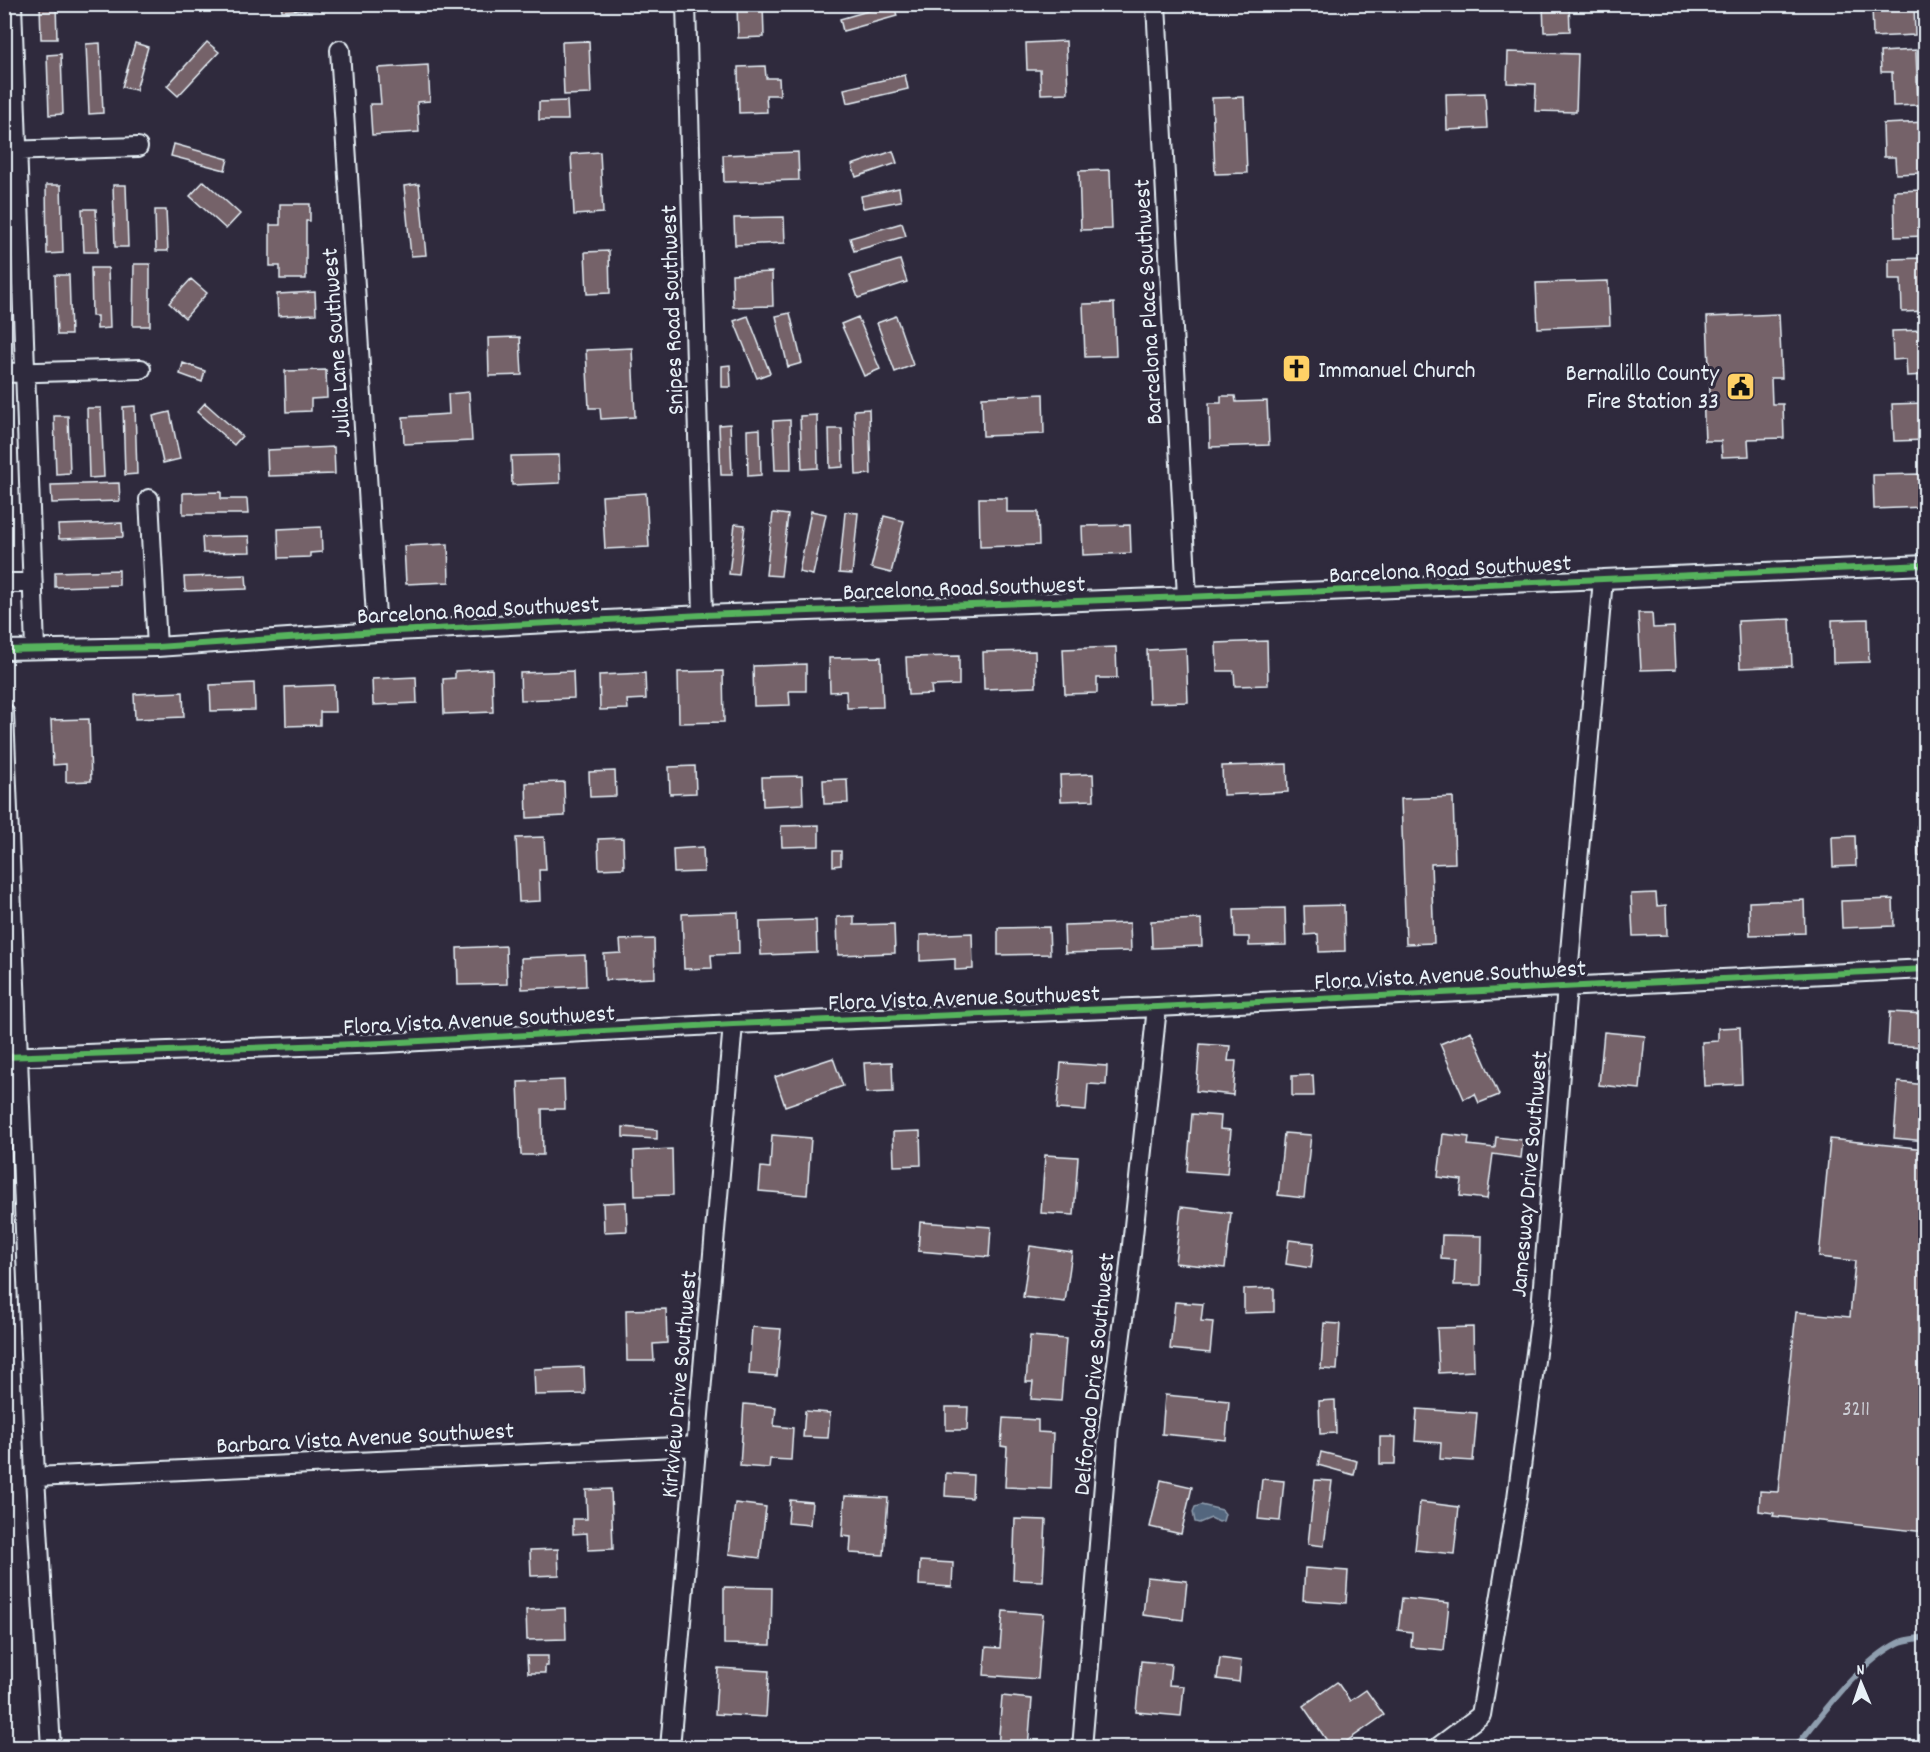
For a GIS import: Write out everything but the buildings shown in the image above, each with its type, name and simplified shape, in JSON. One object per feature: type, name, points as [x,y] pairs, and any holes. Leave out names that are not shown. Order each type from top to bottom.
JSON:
[{"type":"street","points":[[12,4],[11,150],[25,372],[35,649]]},
{"type":"street","name":"Snipes Road Southwest","points":[[686,4],[704,615]]},
{"type":"street","name":"Barcelona Place Southwest","points":[[1156,4],[1187,597]]},
{"type":"street","name":"Julia Lane Southwest","points":[[340,50],[377,632]]},
{"type":"street","points":[[11,150],[138,147]]},
{"type":"street","points":[[4,373],[141,369]]},
{"type":"street","points":[[149,499],[157,647]]},
{"type":"street","name":"Barcelona Road Southwest","points":[[4,650],[157,647],[377,632],[704,615],[1926,565]]},
{"type":"street","name":"Jamesway Drive Southwest","points":[[1437,1748],[1481,1715],[1517,1498],[1540,1322],[1603,579]]},
{"type":"street","points":[[4,582],[32,583]]},
{"type":"street","points":[[4,712],[12,1056],[51,1748]]},
{"type":"street","name":"Flora Vista Avenue Southwest","points":[[12,1056],[383,1043],[733,1024],[1157,1007],[1926,969]]},
{"type":"street","name":"Delforado Drive Southwest","points":[[1082,1748],[1109,1424],[1130,1262],[1157,1007]]},
{"type":"street","name":"Kirkview Drive Southwest","points":[[670,1748],[733,1024]]},
{"type":"street","name":"Barbara Vista Avenue Southwest","points":[[35,1477],[696,1446]]},
{"type":"water","points":[[1201,1505],[1222,1510],[1225,1514],[1223,1521],[1219,1522],[1211,1518],[1199,1523],[1195,1522],[1193,1512],[1195,1507]]},
{"type":"waterway","points":[[1795,1748],[1842,1690],[1869,1663],[1898,1643],[1926,1637]]},
{"type":"cycle path","points":[[4,650],[157,647],[377,632],[703,615],[1926,565]]},
{"type":"cycle path","points":[[4,1057],[383,1043],[733,1024],[1157,1007],[1926,969]]},
{"type":"place","name":"Immanuel Church","points":[[1297,369]]},
{"type":"place","name":"Bernalillo County Fire Station 33","points":[[1740,386]]}]
